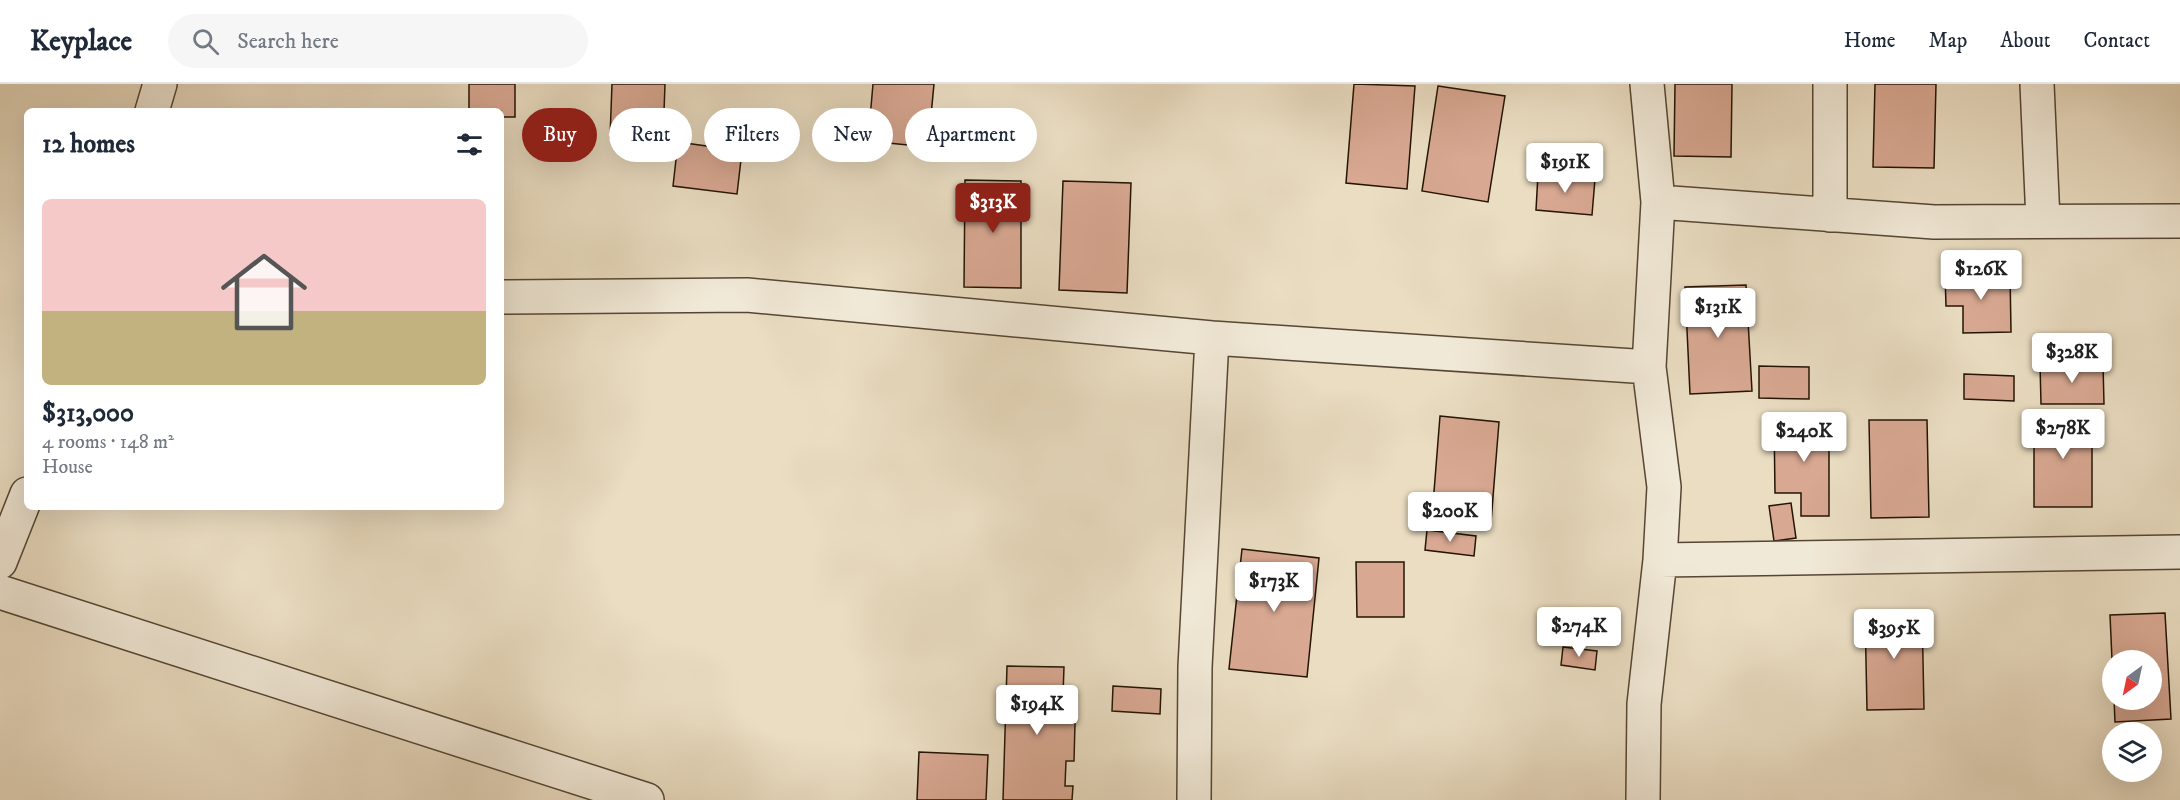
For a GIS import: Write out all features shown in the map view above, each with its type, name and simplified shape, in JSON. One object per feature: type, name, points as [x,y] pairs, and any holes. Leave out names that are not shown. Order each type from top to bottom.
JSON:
[{"type":"street","points":[[153,108],[160,84]]},
{"type":"street","points":[[1643,800],[1644,704],[1660,560],[1664,487],[1649,367],[1658,202],[1647,84]]},
{"type":"street","points":[[1830,84],[1830,215]]},
{"type":"street","points":[[2037,84],[2043,220]]},
{"type":"street","points":[[1658,202],[1934,222],[2180,221]]},
{"type":"street","points":[[504,297],[747,295],[1212,338],[1649,367]]},
{"type":"street","points":[[1194,800],[1195,667],[1212,338]]},
{"type":"street","points":[[0,562],[24,502]]},
{"type":"street","points":[[1660,560],[2180,552]]},
{"type":"street","points":[[0,592],[647,800]]},
{"type":"building","points":[[469,84],[515,84],[515,117],[504,117],[504,108],[469,108]]},
{"type":"building","points":[[612,84],[665,84],[664,108],[611,108]]},
{"type":"building","points":[[873,84],[934,84],[932,108],[905,108],[905,145],[893,144],[893,108],[871,108]]},
{"type":"building","points":[[1354,84],[1415,86],[1407,189],[1346,183]]},
{"type":"building","points":[[1675,84],[1732,84],[1731,157],[1674,156]]},
{"type":"building","points":[[1875,84],[1936,84],[1934,168],[1873,167]]},
{"type":"building","points":[[1438,86],[1505,96],[1488,202],[1422,191]]},
{"type":"building","points":[[692,144],[704,146],[704,162],[741,162],[737,194],[673,186],[676,162],[692,162]]},
{"type":"building","points":[[1538,174],[1595,179],[1592,215],[1536,210]]},
{"type":"building","points":[[965,180],[1021,181],[1021,288],[964,287]]},
{"type":"building","points":[[1063,181],[1131,183],[1127,293],[1059,290]]},
{"type":"building","points":[[2010,273],[2011,332],[1963,333],[1963,306],[1946,306],[1945,274]]},
{"type":"building","points":[[1746,285],[1752,391],[1690,394],[1685,287]]},
{"type":"building","points":[[2040,364],[2103,364],[2104,404],[2041,404]]},
{"type":"building","points":[[1759,366],[1809,367],[1809,399],[1759,398]]},
{"type":"building","points":[[1964,374],[2014,376],[2014,401],[1964,399]]},
{"type":"building","points":[[2034,414],[2092,414],[2092,507],[2034,507]]},
{"type":"building","points":[[1440,416],[1499,422],[1491,522],[1432,517]]},
{"type":"building","points":[[1774,419],[1829,419],[1829,516],[1801,516],[1801,493],[1775,493]]},
{"type":"building","points":[[1869,420],[1927,420],[1929,517],[1871,518]]},
{"type":"building","points":[[1791,503],[1796,538],[1774,541],[1769,506]]},
{"type":"building","points":[[1427,530],[1476,536],[1474,556],[1425,550]]},
{"type":"building","points":[[1242,549],[1319,558],[1307,677],[1229,669]]},
{"type":"building","points":[[1356,562],[1404,562],[1404,617],[1357,617]]},
{"type":"building","points":[[1865,611],[1922,611],[1924,709],[1867,710]]},
{"type":"building","points":[[2165,613],[2171,719],[2115,722],[2114,710],[2162,710],[2162,650],[2112,650],[2110,615]]},
{"type":"building","points":[[1563,647],[1597,651],[1595,670],[1561,665]]},
{"type":"building","points":[[1007,666],[1064,667],[1062,723],[1075,723],[1074,761],[1066,761],[1065,786],[1073,786],[1072,800],[1003,800]]},
{"type":"building","points":[[1113,686],[1161,689],[1160,714],[1112,711]]},
{"type":"building","points":[[919,752],[988,755],[986,800],[917,800]]}]
